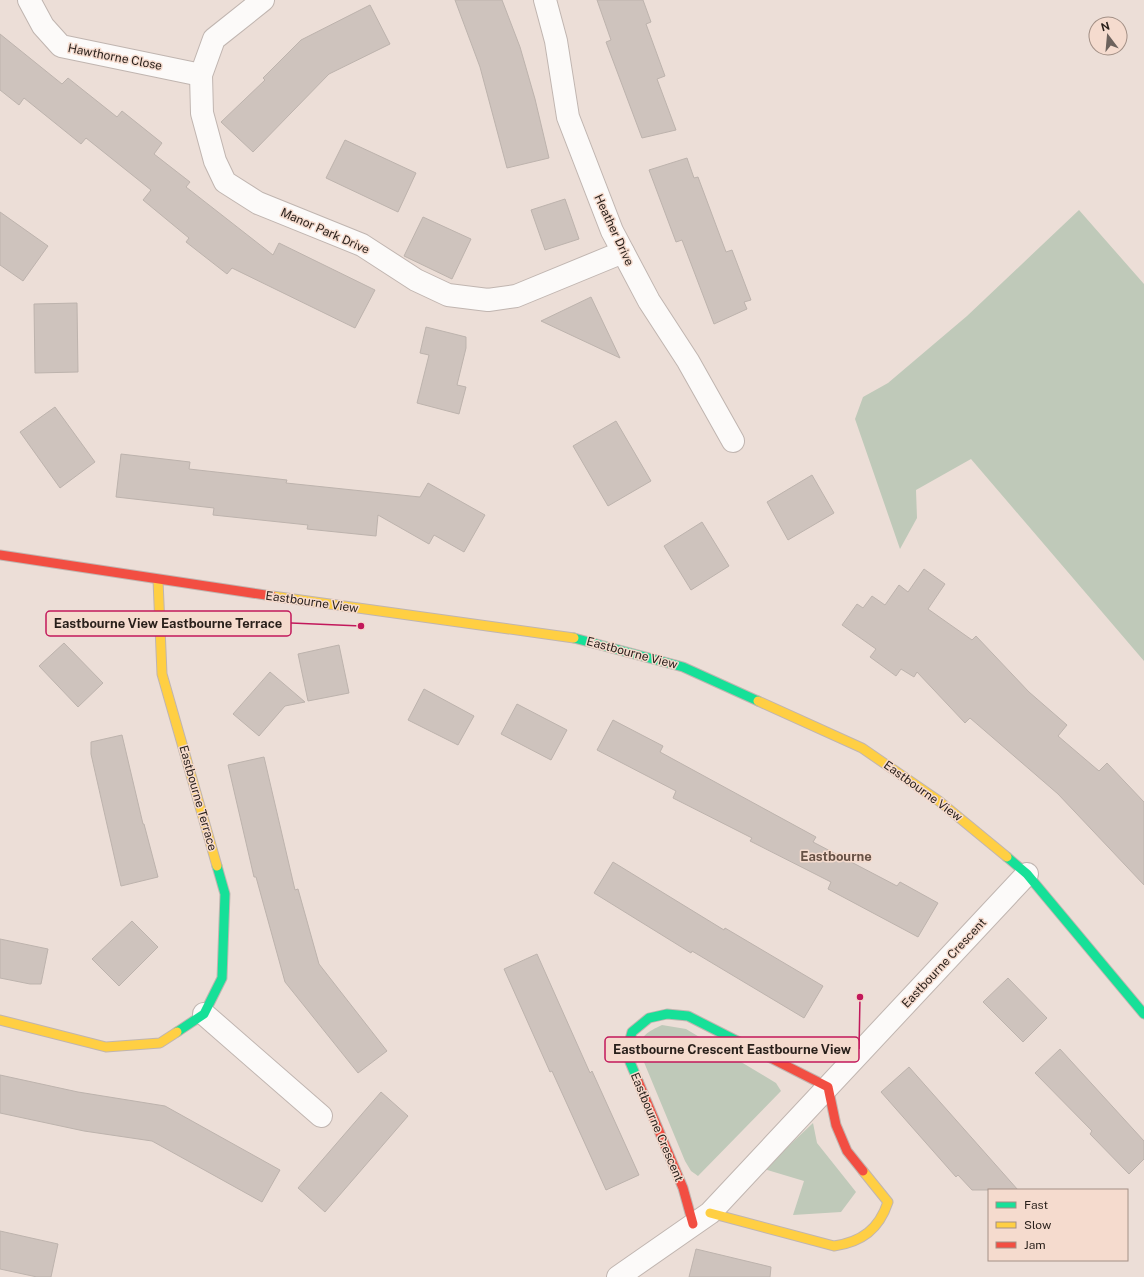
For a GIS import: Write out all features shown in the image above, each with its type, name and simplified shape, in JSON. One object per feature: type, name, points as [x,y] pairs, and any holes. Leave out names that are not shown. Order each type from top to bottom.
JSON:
[{"type":"street","name":"Hawthorne Close","points":[[29,0],[43,26],[61,46],[202,75]]},
{"type":"street","name":"Manor Park Drive","points":[[263,0],[214,39],[202,75],[202,113],[215,161],[225,182],[258,203],[362,245],[416,280],[448,295],[488,300],[516,296],[623,252]]},
{"type":"street","name":"Heather Drive","points":[[545,0],[556,41],[568,116],[593,186],[612,231],[649,301],[688,361],[733,441]]},
{"type":"street","name":"Eastbourne View","points":[[0,555],[158,580],[585,640],[683,667],[862,748],[939,801],[1027,874],[1144,1014]]},
{"type":"street","name":"Eastbourne Terrace","points":[[158,580],[162,674],[225,894],[222,978],[204,1014]]},
{"type":"street","name":"Eastbourne Crescent","points":[[618,1277],[701,1219],[828,1087],[1027,874]]},
{"type":"street","points":[[0,1020],[106,1047],[160,1043],[204,1014],[321,1116]]},
{"type":"street","name":"Eastbourne Crescent","points":[[701,1219],[682,1188],[630,1062],[628,1047],[632,1032],[649,1018],[667,1014],[688,1016],[828,1087]]},
{"type":"street","points":[[701,1219],[834,1246],[851,1244],[872,1232],[885,1214],[888,1202],[847,1151],[836,1125],[828,1087]]},
{"type":"green space","points":[[1079,210],[1144,284],[1144,661],[971,459],[916,490],[917,518],[900,549],[855,419],[863,397],[888,383],[967,316]]},
{"type":"green space","points":[[662,1025],[686,1029],[776,1083],[781,1091],[698,1176],[691,1171],[685,1161],[641,1055],[641,1043],[645,1036],[652,1030]]},
{"type":"green space","points":[[813,1123],[817,1143],[856,1192],[841,1212],[793,1215],[804,1181],[764,1169]]},
{"type":"building","points":[[455,0],[502,0],[520,47],[535,99],[549,158],[507,168],[480,67]]},
{"type":"building","points":[[597,0],[643,0],[651,22],[646,24],[665,76],[657,79],[676,130],[642,138],[606,42],[611,40]]},
{"type":"building","points":[[370,5],[390,44],[329,74],[253,152],[221,122],[265,80],[263,78],[301,40]]},
{"type":"building","points":[[0,34],[62,84],[68,78],[117,117],[122,111],[162,143],[154,154],[190,182],[186,187],[273,255],[279,243],[375,290],[355,328],[232,268],[227,274],[186,242],[189,238],[143,200],[151,190],[86,138],[81,144],[24,98],[19,105],[0,90]]},
{"type":"building","points":[[345,140],[416,173],[398,212],[326,178]]},
{"type":"building","points":[[687,158],[694,178],[698,177],[726,252],[732,250],[751,300],[744,302],[747,309],[714,324],[682,240],[676,242],[649,170]]},
{"type":"building","points":[[565,199],[579,239],[545,250],[531,210]]},
{"type":"building","points":[[0,212],[48,246],[23,281],[0,265]]},
{"type":"building","points":[[423,217],[471,239],[452,279],[404,256]]},
{"type":"building","points":[[591,297],[620,358],[541,321]]},
{"type":"building","points":[[77,303],[78,372],[35,373],[34,304]]},
{"type":"building","points":[[426,327],[466,337],[466,348],[457,385],[466,387],[459,414],[417,403],[429,355],[420,353]]},
{"type":"building","points":[[55,407],[95,462],[60,488],[20,432]]},
{"type":"building","points":[[616,421],[651,481],[608,506],[573,446]]},
{"type":"building","points":[[121,454],[190,462],[189,469],[287,480],[286,483],[420,497],[428,483],[485,515],[464,552],[434,535],[429,544],[378,515],[376,536],[307,529],[308,525],[213,515],[214,508],[116,497]]},
{"type":"building","points":[[812,475],[834,513],[788,540],[767,502]]},
{"type":"building","points":[[702,522],[729,566],[691,590],[664,546]]},
{"type":"building","points":[[924,569],[945,584],[928,609],[972,640],[976,636],[1029,692],[1067,725],[1058,736],[1099,771],[1107,763],[1144,802],[1144,885],[1058,794],[970,718],[965,723],[917,672],[914,677],[901,669],[896,676],[870,657],[876,649],[842,625],[857,604],[863,608],[872,596],[885,605],[899,585],[908,592]]},
{"type":"building","points":[[64,643],[103,683],[78,707],[39,666]]},
{"type":"building","points":[[339,645],[349,693],[308,701],[298,654]]},
{"type":"building","points":[[270,672],[305,702],[285,706],[259,736],[233,714]]},
{"type":"building","points":[[424,689],[474,716],[458,745],[408,720]]},
{"type":"building","points":[[517,704],[567,730],[551,760],[501,734]]},
{"type":"building","points":[[613,720],[663,746],[660,752],[816,837],[813,842],[897,886],[900,882],[938,903],[918,937],[828,889],[831,882],[750,841],[752,838],[673,798],[676,791],[597,750]]},
{"type":"building","points":[[122,735],[143,824],[158,877],[121,886],[91,754],[91,742]]},
{"type":"building","points":[[264,757],[295,890],[298,889],[319,964],[387,1051],[358,1073],[285,982],[256,877],[254,877],[228,765]]},
{"type":"building","points":[[613,862],[724,930],[725,928],[823,986],[804,1018],[692,951],[691,953],[594,893]]},
{"type":"building","points":[[132,921],[158,947],[119,986],[92,959]]},
{"type":"building","points":[[0,939],[48,949],[41,984],[30,984],[0,978]]},
{"type":"building","points":[[537,954],[590,1073],[592,1071],[639,1175],[606,1190],[552,1071],[550,1072],[504,969]]},
{"type":"building","points":[[1008,978],[1047,1018],[1023,1042],[983,1002]]},
{"type":"building","points":[[1060,1049],[1144,1141],[1144,1159],[1129,1174],[1090,1134],[1092,1131],[1035,1073]]},
{"type":"building","points":[[909,1067],[1017,1189],[972,1190],[958,1175],[956,1177],[881,1092]]},
{"type":"building","points":[[0,1075],[78,1092],[165,1106],[280,1170],[262,1202],[152,1141],[84,1131],[0,1113]]},
{"type":"building","points":[[381,1092],[408,1116],[325,1212],[298,1188]]},
{"type":"building","points":[[0,1231],[58,1244],[51,1277],[37,1277],[0,1269]]},
{"type":"building","points":[[696,1249],[771,1267],[770,1277],[689,1277]]},
{"type":"traffic: fast","points":[[574,638],[683,667],[758,701]]},
{"type":"traffic: fast","points":[[1007,857],[1027,874],[1144,1014]]},
{"type":"traffic: fast","points":[[177,1032],[204,1014],[222,978],[225,894],[217,866]]},
{"type":"traffic: fast","points":[[638,1081],[630,1062],[628,1047],[632,1032],[649,1018],[667,1014],[688,1016],[753,1049]]},
{"type":"traffic: slow","points":[[158,580],[162,674],[217,866]]},
{"type":"traffic: slow","points":[[272,596],[574,638]]},
{"type":"traffic: slow","points":[[758,701],[862,748],[939,801],[1007,857]]},
{"type":"traffic: slow","points":[[0,1020],[106,1047],[160,1043],[177,1032]]},
{"type":"traffic: slow","points":[[710,1213],[834,1246],[844,1244],[868,1233],[880,1220],[888,1202],[863,1171]]},
{"type":"traffic: jam","points":[[0,555],[272,596]]},
{"type":"traffic: jam","points":[[753,1049],[828,1087],[836,1125],[847,1151],[863,1171]]},
{"type":"traffic: jam","points":[[638,1081],[683,1188],[693,1224]]},
{"type":"place","name":"Eastbourne View Eastbourne Terrace","points":[[361,626]]},
{"type":"place","name":"Eastbourne Crescent Eastbourne View","points":[[860,997]]},
{"type":"district","name":"Eastbourne","points":[[836,856]]}]
